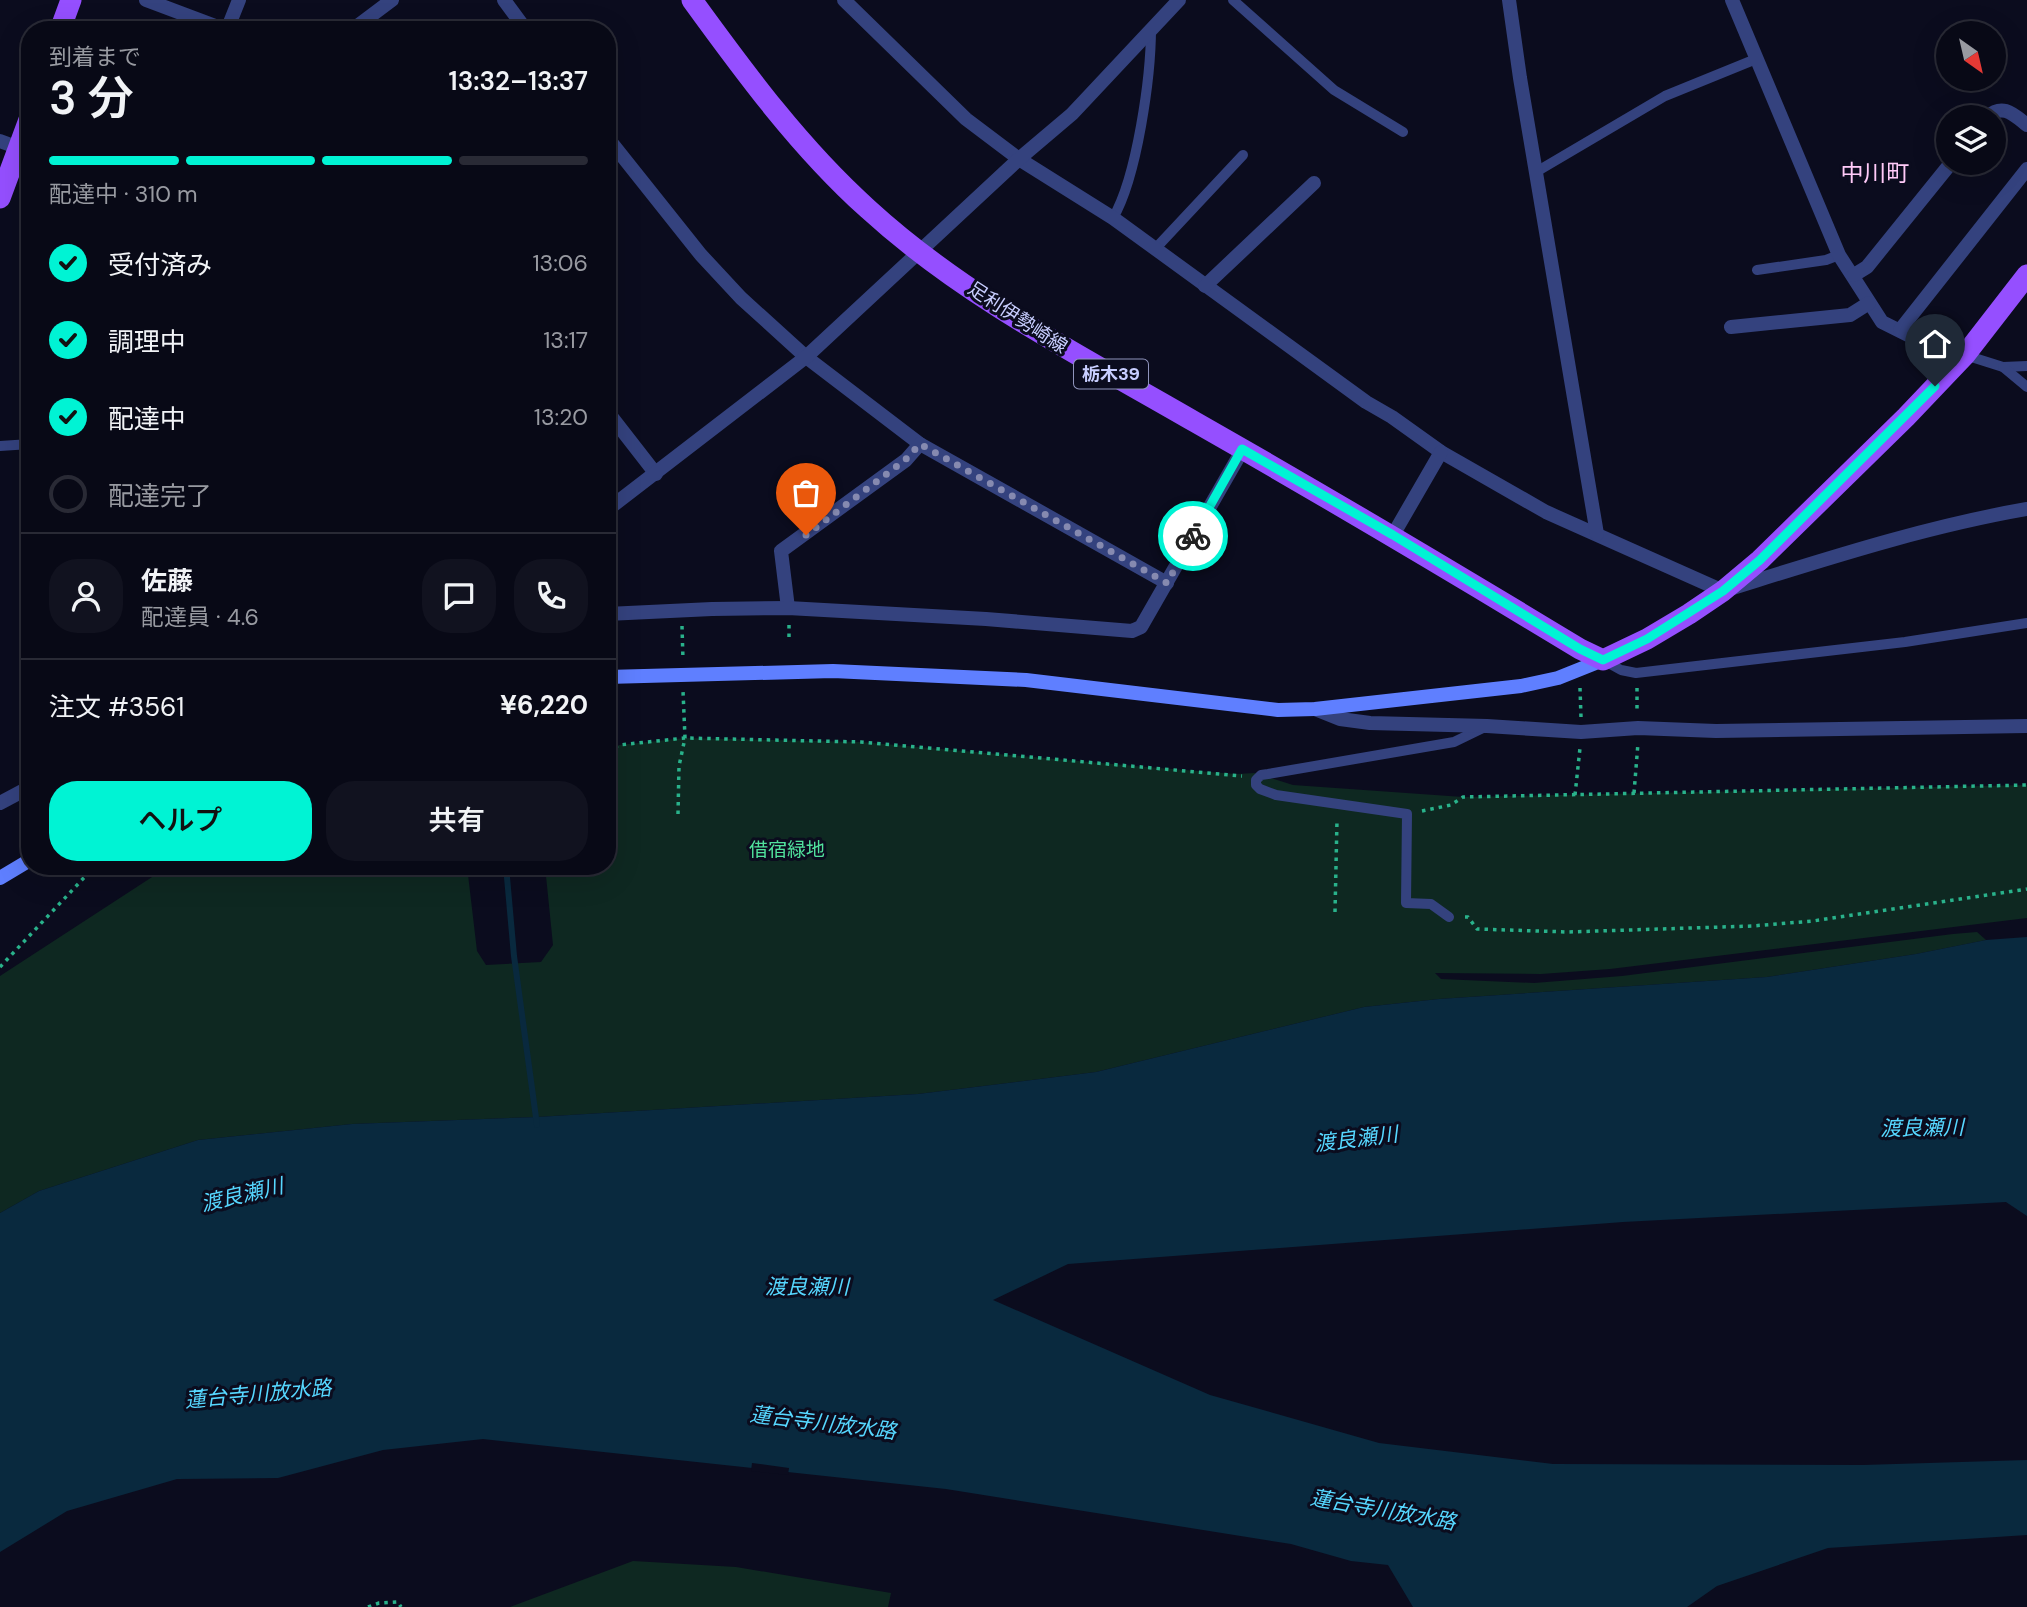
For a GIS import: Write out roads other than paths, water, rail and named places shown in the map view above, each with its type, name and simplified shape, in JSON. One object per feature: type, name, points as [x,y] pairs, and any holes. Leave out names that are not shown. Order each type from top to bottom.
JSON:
[{"type":"main road","points":[[63,21],[71,0]]},
{"type":"main road","name":"足利伊勢崎線","points":[[692,0],[768,101],[825,167],[868,209],[919,251],[1059,345],[1393,535],[1580,649],[1603,660]]},
{"type":"main road","points":[[0,198],[9,144],[21,129]]},
{"type":"main road","points":[[1603,660],[1647,639],[1723,591],[1760,560],[1965,355],[2027,275]]},
{"type":"street","points":[[146,0],[202,21]]},
{"type":"street","points":[[230,21],[239,0]]},
{"type":"street","points":[[364,21],[392,0]]},
{"type":"street","points":[[844,0],[966,119],[1018,159],[1113,218],[1366,402],[1441,452],[1546,512],[1723,591],[1908,534],[2027,509]]},
{"type":"street","points":[[1510,0],[1597,534]]},
{"type":"street","points":[[1732,0],[1839,255],[1854,275],[1869,303],[1882,322],[1940,351],[1965,355]]},
{"type":"street","points":[[616,503],[806,357],[1018,159],[1072,114],[1177,1]]},
{"type":"street","points":[[510,2],[521,21]]},
{"type":"street","points":[[2006,110],[2027,125]]},
{"type":"street","points":[[616,148],[701,255],[741,298],[806,357],[920,444],[1167,583]]},
{"type":"street","points":[[1900,330],[2027,169]]},
{"type":"street","points":[[1854,275],[1867,267],[1941,175]]},
{"type":"street","points":[[1205,286],[1314,183]]},
{"type":"street","points":[[1731,327],[1850,315],[1869,303]]},
{"type":"street","points":[[616,423],[656,474]]},
{"type":"street","points":[[788,608],[781,551],[905,460],[920,444]]},
{"type":"street","points":[[616,614],[788,608],[986,619],[1132,631],[1141,627],[1242,449]]},
{"type":"street","points":[[1393,535],[1441,452]]},
{"type":"street","points":[[616,677],[846,671],[1026,680],[1278,710],[1315,709],[1521,686],[1558,678],[1603,660]]},
{"type":"street","points":[[1315,709],[1340,719],[1370,723],[1581,732],[2027,726]]},
{"type":"street","points":[[0,803],[21,792]]},
{"type":"street","points":[[0,878],[21,865]]},
{"type":"lane","points":[[1233,0],[1334,90],[1402,132]]},
{"type":"lane","points":[[1113,218],[1120,206],[1137,145],[1151,51],[1151,28]]},
{"type":"lane","points":[[1536,172],[1665,96],[1756,59]]},
{"type":"lane","points":[[1155,249],[1243,155]]},
{"type":"lane","points":[[1757,270],[1826,260],[1839,255]]},
{"type":"lane","points":[[1965,355],[2003,367],[2027,366]]},
{"type":"lane","points":[[2003,367],[2027,387]]},
{"type":"lane","points":[[0,446],[21,445]]},
{"type":"lane","points":[[1603,660],[1621,670],[1636,673],[1905,642],[2027,623]]},
{"type":"lane","points":[[1448,917],[1431,904],[1406,903],[1406,814],[1276,795],[1260,789],[1256,780],[1261,775],[1454,742],[1487,726]]},
{"type":"water","name":"渡良瀬川","points":[[2027,937],[2027,1216],[2006,1202],[1623,1222],[1068,1264],[993,1300],[1210,1395],[1379,1443],[1553,1464],[1863,1465],[2027,1460],[2027,1535],[1828,1548],[1717,1586],[1687,1607],[1413,1607],[1388,1565],[1351,1561],[1291,1544],[946,1489],[483,1439],[383,1450],[278,1478],[177,1479],[67,1511],[0,1552],[0,1213],[39,1191],[198,1140],[352,1124],[537,1117],[918,1094],[1096,1072],[1364,1007],[1439,999],[1767,977],[1916,954],[1986,940]]},
{"type":"waterway","points":[[507,875],[514,956],[537,1125]]},
{"type":"district","name":"中川町","points":[[1875,173]]},
{"type":"park label","name":"借宿緑地","points":[[787,849]]},
{"type":"water label","name":"蓮台寺川放水路","points":[[258,1394]]},
{"type":"water label","name":"蓮台寺川放水路","points":[[823,1423]]},
{"type":"water label","name":"蓮台寺川放水路","points":[[1383,1510]]}]
